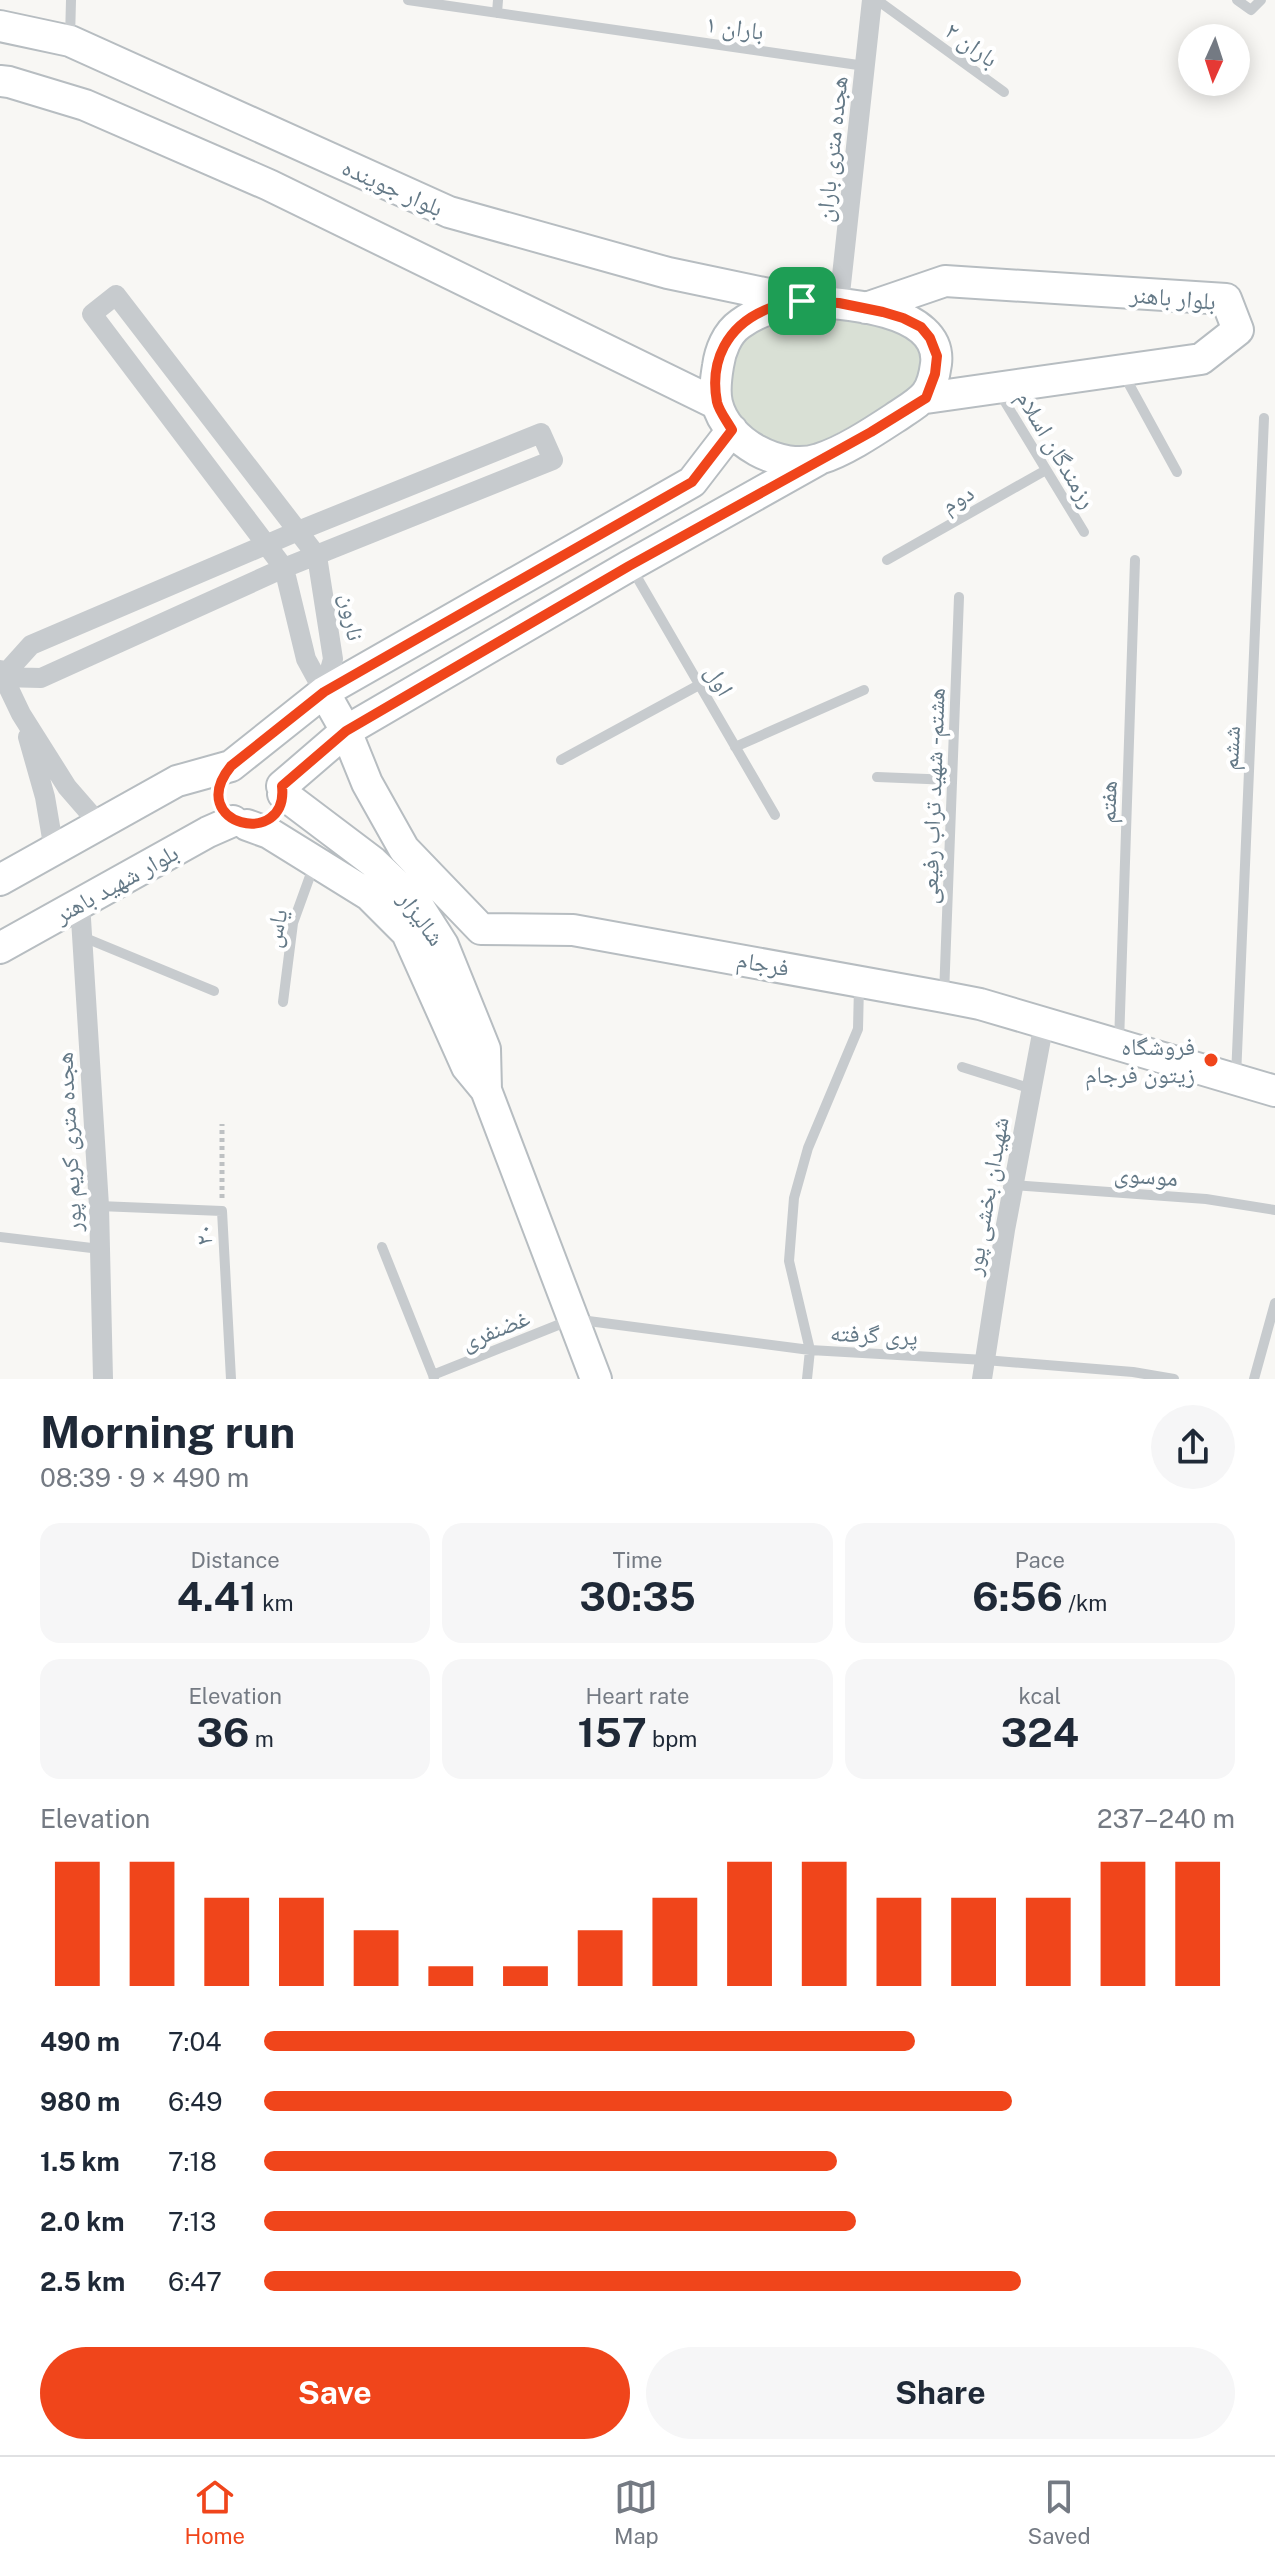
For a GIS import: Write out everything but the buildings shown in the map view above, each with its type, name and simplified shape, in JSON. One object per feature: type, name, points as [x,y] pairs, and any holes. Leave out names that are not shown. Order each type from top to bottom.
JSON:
[{"type":"street","name":"هجده متری باران","points":[[853,306],[866,66],[874,0]]},
{"type":"street","name":"بلوار جوینده","points":[[0,26],[70,41],[449,212],[668,273],[802,301]]},
{"type":"street","points":[[0,81],[85,105],[269,185],[724,417],[748,447],[771,457],[794,461],[818,460]]},
{"type":"street","name":"بلوار باهنر","points":[[853,306],[945,281],[1226,299],[1238,330],[1201,359],[926,398]]},
{"type":"street","name":"نارون","points":[[116,295],[317,556],[333,659],[324,692],[306,659],[284,568],[92,314],[116,295]]},
{"type":"street","points":[[802,301],[853,306],[903,318],[921,327],[930,338],[937,356],[935,374],[926,398],[346,731],[282,790],[277,811],[264,822],[240,823],[223,811],[217,795],[220,779],[231,766],[324,692],[692,482],[724,417],[716,382],[720,352],[737,326],[767,308],[802,301]]},
{"type":"street","points":[[541,433],[553,460],[284,568],[41,678],[1,674],[31,645],[298,531],[541,433]]},
{"type":"street","points":[[1,674],[21,714],[67,787],[100,825]]},
{"type":"street","points":[[324,692],[346,731],[367,783],[404,849],[481,929],[430,950]]},
{"type":"street","points":[[21,714],[45,797],[54,850]]},
{"type":"street","points":[[0,880],[177,781],[246,760],[262,762],[275,772],[282,790]]},
{"type":"street","name":"شالیزار","points":[[282,790],[373,862],[417,904],[467,1067],[486,1090],[596,1379]]},
{"type":"street","name":"شالیزار","points":[[240,823],[269,833],[369,895],[407,933],[430,950]]},
{"type":"street","name":"بلوار شهید باهنر","points":[[0,948],[208,832],[240,823]]},
{"type":"street","name":"هجده متری کریم پور","points":[[80,903],[99,1206],[103,1379]]},
{"type":"street","name":"فرجام","points":[[481,929],[573,930],[980,1004],[1275,1091]]},
{"type":"street","name":"شهیدان بخشی پور","points":[[984,1370],[1013,1185],[1044,1023]]},
{"type":"lane","points":[[70,41],[71,0]]},
{"type":"lane","name":"باران ۱","points":[[408,0],[866,66]]},
{"type":"lane","points":[[497,13],[498,0]]},
{"type":"lane","name":"باران ۲","points":[[874,0],[1004,92]]},
{"type":"lane","points":[[1237,0],[1251,10],[1261,0]]},
{"type":"lane","points":[[1121,370],[1177,472]]},
{"type":"lane","name":"رزمندگان اسلام","points":[[996,387],[1084,532]]},
{"type":"lane","name":"ششم","points":[[1236,1079],[1264,418]]},
{"type":"lane","name":"دوم","points":[[887,560],[1046,470]]},
{"type":"lane","name":"هفتم","points":[[1119,1045],[1135,560]]},
{"type":"lane","name":"اول","points":[[629,566],[775,815]]},
{"type":"lane","name":"هشتم - شهید تراب رفیعی","points":[[944,997],[959,597]]},
{"type":"lane","points":[[561,760],[699,685]]},
{"type":"lane","points":[[735,747],[864,690]]},
{"type":"lane","points":[[877,777],[952,780]]},
{"type":"lane","name":"یاس","points":[[283,1002],[293,923],[315,863]]},
{"type":"lane","points":[[81,936],[214,991]]},
{"type":"lane","points":[[807,1379],[810,1350],[789,1261],[794,1198],[808,1148],[858,1029],[859,980]]},
{"type":"lane","points":[[962,1067],[1032,1089]]},
{"type":"lane","name":"موسوی","points":[[1013,1185],[1206,1199],[1275,1210]]},
{"type":"lane","name":"۲۰","points":[[99,1206],[222,1211],[231,1379]]},
{"type":"lane","points":[[0,1237],[100,1249]]},
{"type":"lane","name":"غضنفری","points":[[382,1247],[434,1377],[573,1319]]},
{"type":"lane","points":[[1254,1379],[1275,1303]]},
{"type":"lane","name":"پری گرفته","points":[[573,1319],[984,1370],[1133,1372],[1174,1379]]},
{"type":"path","points":[[222,1124],[222,1211]]},
{"type":"shaded area","points":[[794,316],[832,316],[912,336],[924,362],[914,391],[809,447],[787,446],[757,433],[742,420],[733,405],[729,388],[730,370],[736,353],[747,337],[767,322]]},
{"type":"place","name":"فروشگاه زیتون فرجام","points":[[1211,1060]]},
{"type":"route","points":[[802,301],[839,303],[883,312],[921,327],[930,338],[937,356],[935,374],[926,398],[346,731],[282,786],[283,794],[277,811],[264,822],[247,825],[233,821],[223,811],[217,795],[220,779],[231,766],[324,692],[692,482],[732,430],[717,404],[720,352],[737,326],[767,308],[802,301]]}]
